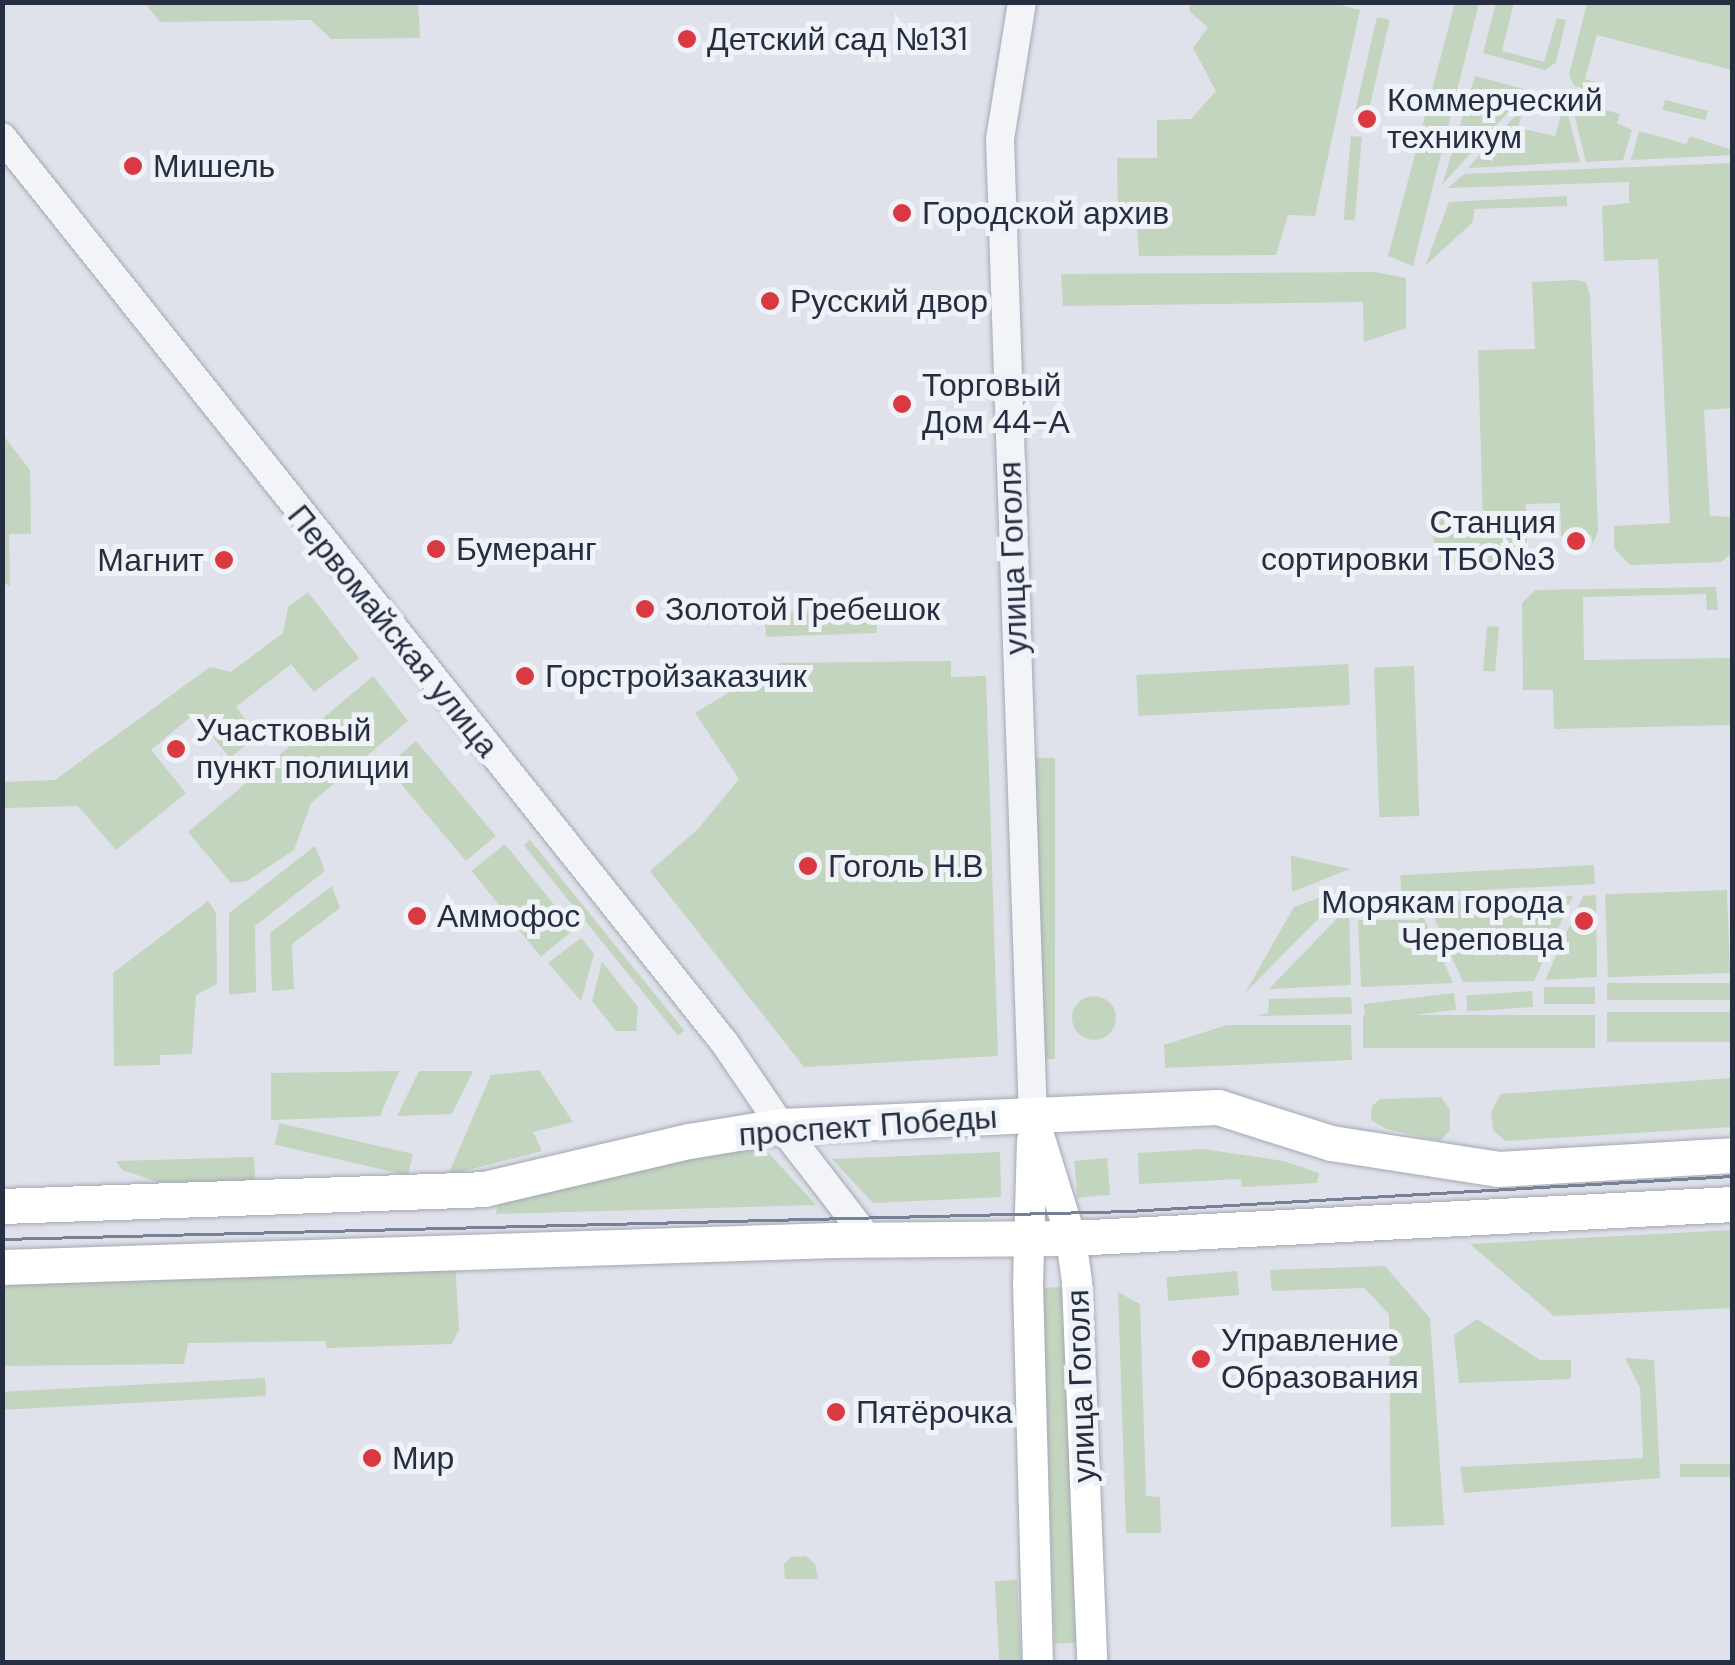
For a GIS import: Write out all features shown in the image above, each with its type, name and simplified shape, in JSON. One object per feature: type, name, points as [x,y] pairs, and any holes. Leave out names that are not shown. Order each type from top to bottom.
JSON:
[{"type":"main road","name":"проспект Победы","points":[[2,1206],[484,1188],[690,1141],[781,1126],[1218,1108],[1332,1143],[1498,1170],[1732,1155]]},
{"type":"main road","name":"улица Гоголя","points":[[1033,1116],[1072,1238],[1077,1282],[1092,1660]]},
{"type":"main road","name":"улица Гоголя","points":[[1033,1116],[1030,1238],[1038,1661]]},
{"type":"main road","points":[[2,1266],[869,1240],[1072,1238],[1732,1204]]},
{"type":"main road","points":[[1038,1661],[1092,1660]]},
{"type":"street","name":"улица Гоголя","points":[[1022,2],[1000,140],[1033,1116]]},
{"type":"street","name":"Первомайская улица","points":[[2,138],[724,1042],[781,1126],[869,1240]]},
{"type":"green space","points":[[1329,2],[1360,10],[1315,216],[1288,215],[1276,255],[1139,256],[1137,226],[1118,225],[1117,158],[1157,158],[1157,120],[1191,119],[1216,91],[1193,48],[1208,27],[1190,12],[1189,3]]},
{"type":"green space","points":[[145,3],[418,3],[420,38],[331,39],[311,20],[160,22]]},
{"type":"green space","points":[[1455,3],[1479,3],[1413,266],[1388,256]]},
{"type":"green space","points":[[1496,3],[1514,3],[1502,51],[1544,62],[1557,18],[1566,20],[1556,62],[1545,70],[1483,53]]},
{"type":"green space","points":[[1587,3],[1732,3],[1732,70],[1597,35],[1585,79],[1604,84],[1602,93],[1574,86],[1569,75]]},
{"type":"green space","points":[[1377,17],[1390,20],[1368,113],[1355,111]]},
{"type":"green space","points":[[1475,76],[1528,90],[1442,185]]},
{"type":"green space","points":[[1665,100],[1708,111],[1705,120],[1663,110]]},
{"type":"green space","points":[[1571,101],[1620,114],[1617,123],[1632,130],[1623,160],[1586,162]]},
{"type":"green space","points":[[1565,102],[1580,162],[1468,168],[1524,106],[1518,128],[1555,136]]},
{"type":"green space","points":[[1639,131],[1686,144],[1690,136],[1732,150],[1732,155],[1631,160]]},
{"type":"green space","points":[[1351,136],[1362,137],[1355,221],[1344,220]]},
{"type":"green space","points":[[1732,163],[1732,408],[1704,410],[1710,516],[1732,517],[1732,553],[1721,562],[1630,565],[1614,548],[1614,526],[1670,523],[1658,259],[1604,261],[1602,206],[1629,203],[1629,182],[1448,188],[1464,174]]},
{"type":"green space","points":[[1567,196],[1567,206],[1475,209],[1472,223],[1425,266],[1449,202]]},
{"type":"green space","points":[[1375,272],[1406,278],[1406,328],[1364,342],[1363,302],[1063,306],[1061,274]]},
{"type":"green space","points":[[1532,282],[1586,282],[1590,295],[1598,531],[1593,544],[1591,535],[1561,536],[1560,503],[1526,504],[1527,554],[1519,565],[1461,567],[1442,562],[1434,545],[1431,515],[1444,514],[1445,528],[1483,527],[1478,350],[1535,349]]},
{"type":"green space","points":[[3,435],[30,470],[31,534],[9,534],[10,586],[3,583]]},
{"type":"green space","points":[[1716,587],[1718,610],[1707,610],[1706,594],[1583,597],[1584,660],[1732,658],[1732,725],[1554,729],[1553,690],[1523,690],[1522,603],[1535,590]]},
{"type":"green space","points":[[308,592],[359,658],[314,692],[291,664],[236,707],[258,735],[230,758],[194,714],[151,750],[186,793],[116,850],[78,806],[3,808],[3,782],[55,780],[210,667],[231,672],[283,633],[288,607]]},
{"type":"green space","points":[[876,609],[877,633],[766,637],[765,613]]},
{"type":"green space","points":[[1487,626],[1499,627],[1495,672],[1483,671]]},
{"type":"green space","points":[[951,661],[951,677],[986,676],[998,1056],[804,1067],[650,871],[698,829],[739,779],[695,713],[748,681],[778,680],[778,663]]},
{"type":"green space","points":[[1348,664],[1350,705],[1138,716],[1136,675]]},
{"type":"green space","points":[[1414,666],[1419,816],[1379,817],[1374,667]]},
{"type":"green space","points":[[373,676],[408,721],[311,803],[294,850],[247,881],[231,883],[188,832]]},
{"type":"green space","points":[[416,741],[496,836],[466,861],[386,766]]},
{"type":"green space","points":[[1032,758],[1055,758],[1055,1059],[1032,1059]]},
{"type":"green space","points":[[530,840],[684,1030],[678,1035],[524,845]]},
{"type":"green space","points":[[505,844],[574,929],[541,957],[472,871]]},
{"type":"green space","points":[[315,846],[325,871],[255,926],[256,992],[229,995],[229,913]]},
{"type":"green space","points":[[1292,856],[1350,869],[1292,892]]},
{"type":"green space","points":[[1594,865],[1595,884],[1401,894],[1400,875]]},
{"type":"green space","points":[[332,886],[340,908],[292,944],[294,989],[272,991],[270,933]]},
{"type":"green space","points":[[1351,886],[1245,993],[1294,907]]},
{"type":"green space","points":[[1727,890],[1730,973],[1608,977],[1605,894]]},
{"type":"green space","points":[[1596,895],[1597,977],[1545,980],[1583,896]]},
{"type":"green space","points":[[1573,896],[1534,981],[1463,982],[1427,902]]},
{"type":"green space","points":[[208,901],[216,913],[217,984],[196,995],[192,1054],[160,1055],[160,1065],[114,1066],[113,973]]},
{"type":"green space","points":[[1349,906],[1351,985],[1269,989]]},
{"type":"green space","points":[[1420,909],[1453,983],[1361,987],[1358,920],[1419,920]]},
{"type":"green space","points":[[581,938],[594,954],[581,1001],[548,963]]},
{"type":"green space","points":[[602,962],[638,1007],[636,1031],[616,1031],[592,1001]]},
{"type":"green space","points":[[1607,983],[1732,983],[1732,1000],[1607,1000]]},
{"type":"green space","points":[[1544,987],[1595,987],[1595,1004],[1544,1004]]},
{"type":"green space","points":[[1532,991],[1533,1007],[1467,1012],[1466,996]]},
{"type":"green space","points":[[1454,993],[1456,1010],[1366,1021],[1364,1004]]},
{"type":"green space","points":[[1094,996],[1110,1002],[1116,1018],[1110,1034],[1094,1040],[1078,1034],[1072,1018],[1078,1002]]},
{"type":"green space","points":[[1351,997],[1352,1014],[1257,1016],[1268,1013],[1269,999]]},
{"type":"green space","points":[[1607,1012],[1732,1012],[1732,1042],[1607,1042]]},
{"type":"green space","points":[[1363,1015],[1595,1015],[1595,1048],[1363,1048]]},
{"type":"green space","points":[[1227,1025],[1351,1025],[1352,1060],[1165,1068],[1164,1045]]},
{"type":"green space","points":[[539,1070],[573,1122],[533,1132],[542,1151],[448,1175],[491,1075]]},
{"type":"green space","points":[[399,1071],[380,1116],[271,1120],[271,1073]]},
{"type":"green space","points":[[419,1071],[473,1071],[452,1114],[397,1116]]},
{"type":"green space","points":[[1732,1078],[1732,1127],[1505,1141],[1493,1130],[1491,1112],[1501,1094]]},
{"type":"green space","points":[[1441,1097],[1450,1110],[1450,1130],[1440,1141],[1386,1129],[1371,1120],[1372,1106],[1380,1099]]},
{"type":"green space","points":[[280,1123],[413,1154],[408,1175],[275,1145]]},
{"type":"green space","points":[[755,1138],[816,1205],[496,1214],[499,1196]]},
{"type":"green space","points":[[1203,1149],[1284,1161],[1319,1173],[1317,1183],[1242,1187],[1241,1179],[1139,1184],[1138,1153]]},
{"type":"green space","points":[[1000,1152],[1001,1197],[873,1203],[832,1159]]},
{"type":"green space","points":[[254,1157],[255,1180],[164,1184],[122,1170],[116,1161]]},
{"type":"green space","points":[[1107,1158],[1110,1195],[1077,1198],[1074,1161]]},
{"type":"green space","points":[[1732,1230],[1732,1308],[1554,1316],[1470,1244]]},
{"type":"green space","points":[[455,1262],[459,1330],[452,1344],[327,1348],[325,1341],[188,1343],[184,1364],[3,1366],[2,1274]]},
{"type":"green space","points":[[1385,1266],[1430,1318],[1444,1525],[1391,1527],[1389,1314],[1364,1288],[1272,1291],[1270,1270]]},
{"type":"green space","points":[[1237,1271],[1239,1295],[1168,1301],[1166,1277]]},
{"type":"green space","points":[[1064,1287],[1076,1643],[1054,1644],[1042,1288]]},
{"type":"green space","points":[[1118,1292],[1140,1304],[1146,1496],[1160,1497],[1161,1533],[1126,1533]]},
{"type":"green space","points":[[1477,1319],[1540,1360],[1571,1360],[1571,1379],[1459,1383],[1454,1335]]},
{"type":"green space","points":[[1625,1358],[1654,1360],[1660,1478],[1464,1493],[1460,1467],[1643,1458],[1640,1388]]},
{"type":"green space","points":[[265,1378],[266,1396],[4,1410],[3,1392]]},
{"type":"green space","points":[[1680,1464],[1732,1464],[1732,1477],[1680,1477]]},
{"type":"green space","points":[[806,1556],[815,1564],[818,1579],[785,1579],[784,1564],[791,1557]]},
{"type":"green space","points":[[1017,1580],[1021,1662],[999,1662],[995,1581]]},
{"type":"tram line","points":[[2,1239],[1128,1211],[1732,1176]]},
{"type":"place","name":"Детский сад №131","points":[[687,39]]},
{"type":"place","name":"Коммерческий техникум","points":[[1367,119]]},
{"type":"place","name":"Мишель","points":[[133,166]]},
{"type":"place","name":"Городской архив","points":[[902,213]]},
{"type":"place","name":"Русский двор","points":[[770,301]]},
{"type":"place","name":"Торговый Дом 44-А","points":[[902,404]]},
{"type":"place","name":"Станция сортировки ТБО№3","points":[[1576,541]]},
{"type":"place","name":"Бумеранг","points":[[436,549]]},
{"type":"place","name":"Магнит","points":[[224,560]]},
{"type":"place","name":"Золотой Гребешок","points":[[645,609]]},
{"type":"place","name":"Горстройзаказчик","points":[[525,676]]},
{"type":"place","name":"Участковый пункт полиции","points":[[176,749]]},
{"type":"place","name":"Гоголь Н.В","points":[[808,866]]},
{"type":"place","name":"Аммофос","points":[[417,916]]},
{"type":"place","name":"Морякам города Череповца","points":[[1584,921]]},
{"type":"place","name":"Управление Образования","points":[[1201,1359]]},
{"type":"place","name":"Пятёрочка","points":[[836,1412]]},
{"type":"place","name":"Мир","points":[[372,1458]]}]
